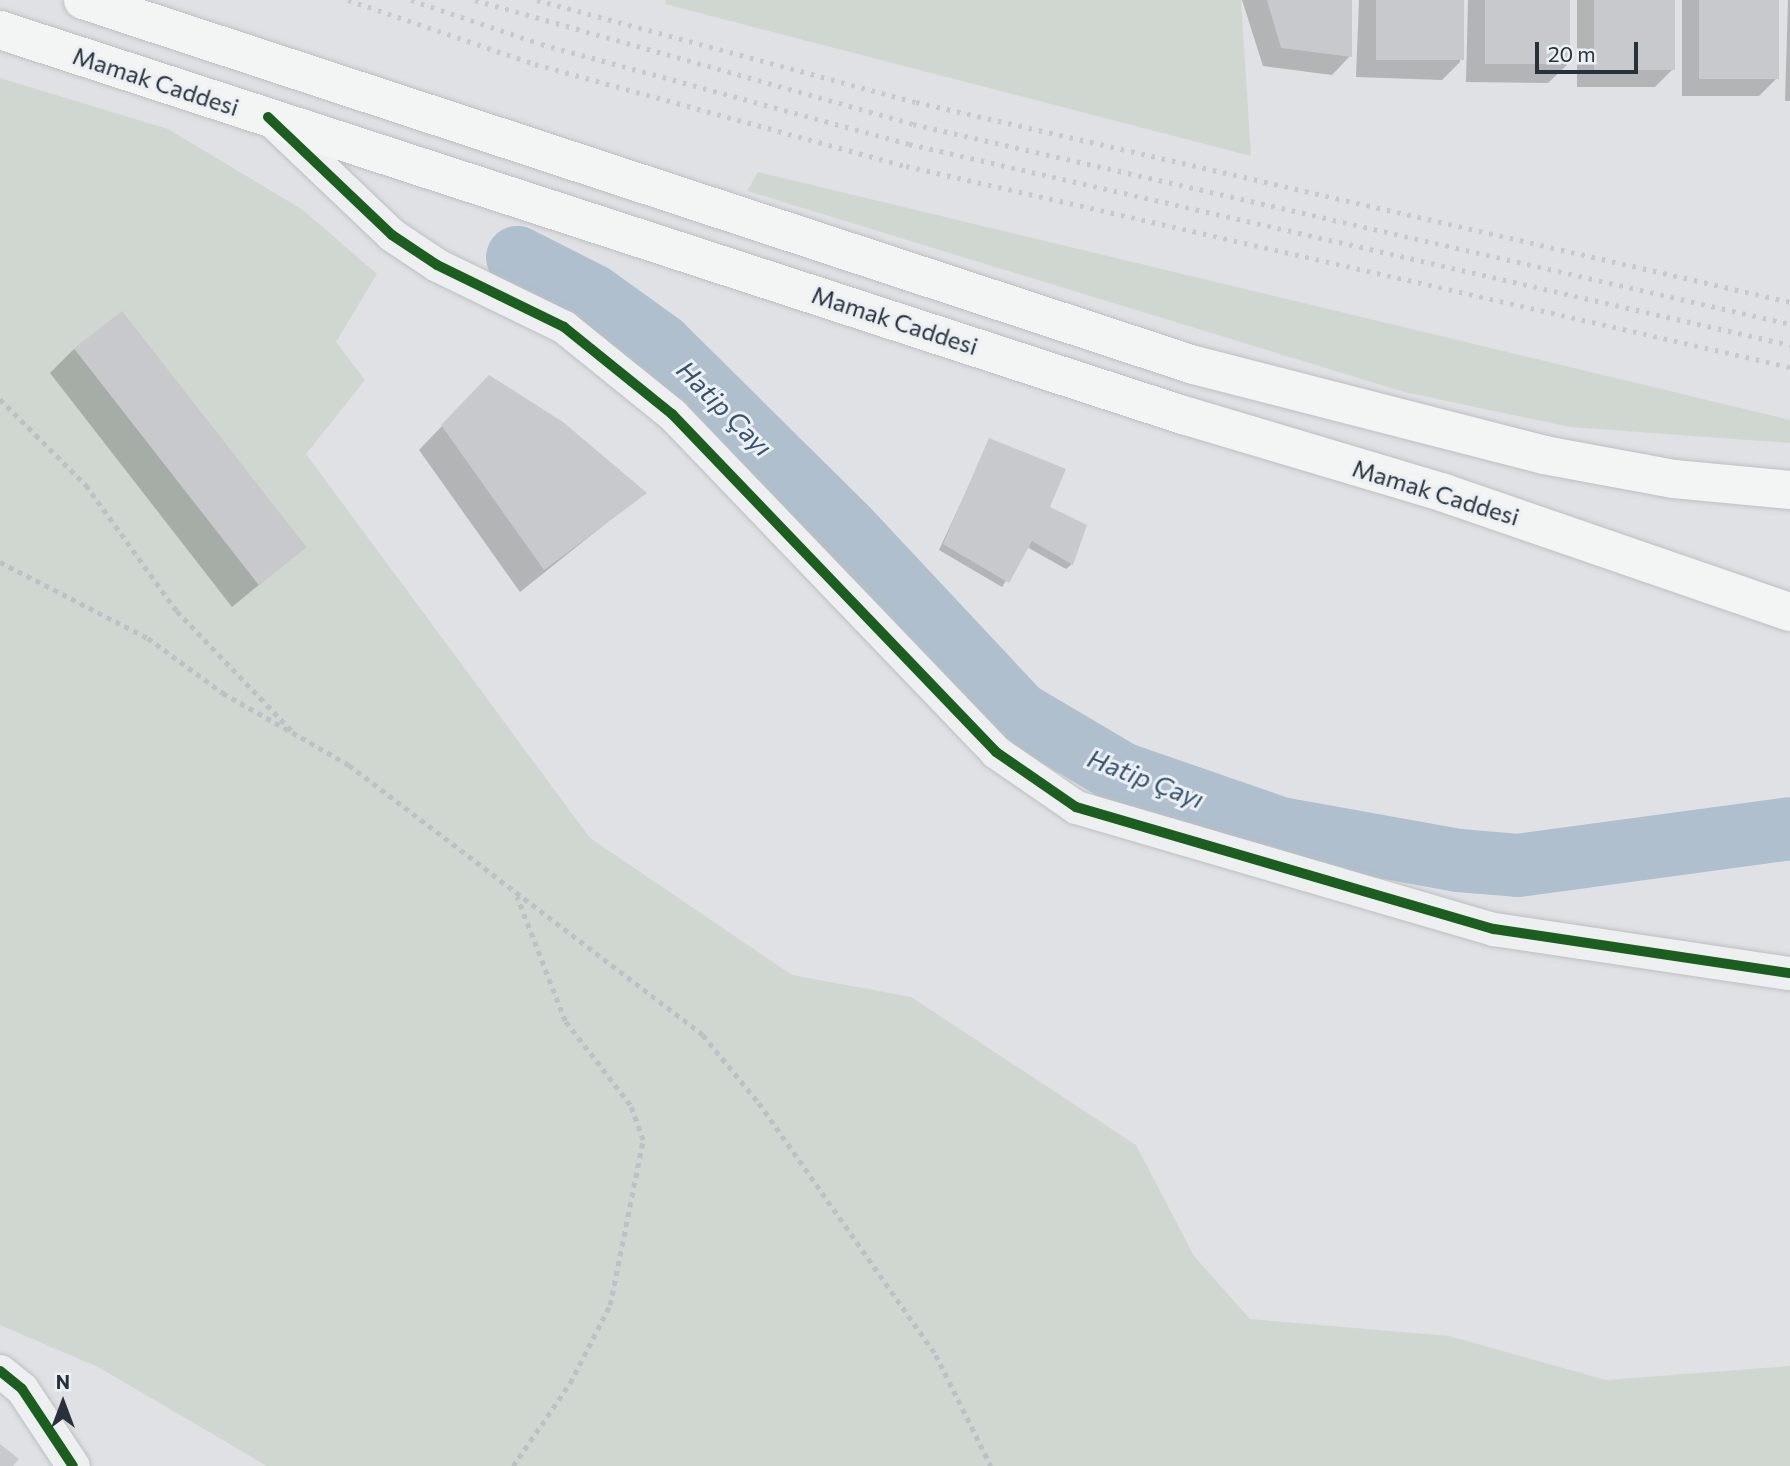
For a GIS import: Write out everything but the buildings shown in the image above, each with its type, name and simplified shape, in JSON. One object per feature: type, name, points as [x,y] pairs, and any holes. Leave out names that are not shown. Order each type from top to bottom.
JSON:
[{"type":"main road","name":"Mamak Caddesi","points":[[83,0],[1194,365],[1544,455],[1674,479],[1790,490]]},
{"type":"main road","name":"Mamak Caddesi","points":[[0,30],[1183,415],[1444,493],[1790,612]]},
{"type":"street","points":[[268,117],[392,235],[437,265],[481,281],[564,327],[672,414],[996,752],[1076,807],[1493,929],[1790,973]]},
{"type":"street","points":[[0,1371],[22,1389],[73,1466]]},
{"type":"path","points":[[0,399],[86,485],[177,611],[296,735]]},
{"type":"path","points":[[0,562],[148,638],[223,694],[349,765],[703,1035],[775,1125],[936,1354],[991,1466]]},
{"type":"path","points":[[513,1466],[570,1383],[610,1306],[643,1140],[629,1105],[565,1021],[516,894]]},
{"type":"shaded area","points":[[666,0],[1241,0],[1251,156],[665,4]]},
{"type":"shaded area","points":[[0,78],[168,129],[303,210],[377,274],[336,342],[365,380],[306,454],[590,838],[792,975],[911,997],[1136,1145],[1194,1256],[1250,1319],[1449,1336],[1606,1380],[1790,1366],[1790,1466],[267,1466],[98,1367],[0,1325]]},
{"type":"shaded area","points":[[758,172],[1790,420],[1790,443],[1570,427],[1404,392],[747,191]]},
{"type":"waterway","name":"Hatip Çayı","points":[[517,257],[592,295],[660,344],[847,529],[1018,712],[1121,773],[1280,828],[1458,860],[1517,865],[1790,828]]},
{"type":"railway","points":[[348,0],[535,64],[906,166],[1790,367]]},
{"type":"railway","points":[[411,0],[541,44],[909,144],[1790,345]]},
{"type":"railway","points":[[475,0],[913,124],[1790,324]]},
{"type":"railway","points":[[537,0],[916,102],[1790,302]]},
{"type":"cycle path","points":[[268,117],[392,235],[437,265],[564,327],[672,414],[996,752],[1076,807],[1494,929],[1790,973]]},
{"type":"cycle path","points":[[0,1371],[22,1389],[73,1466]]}]
